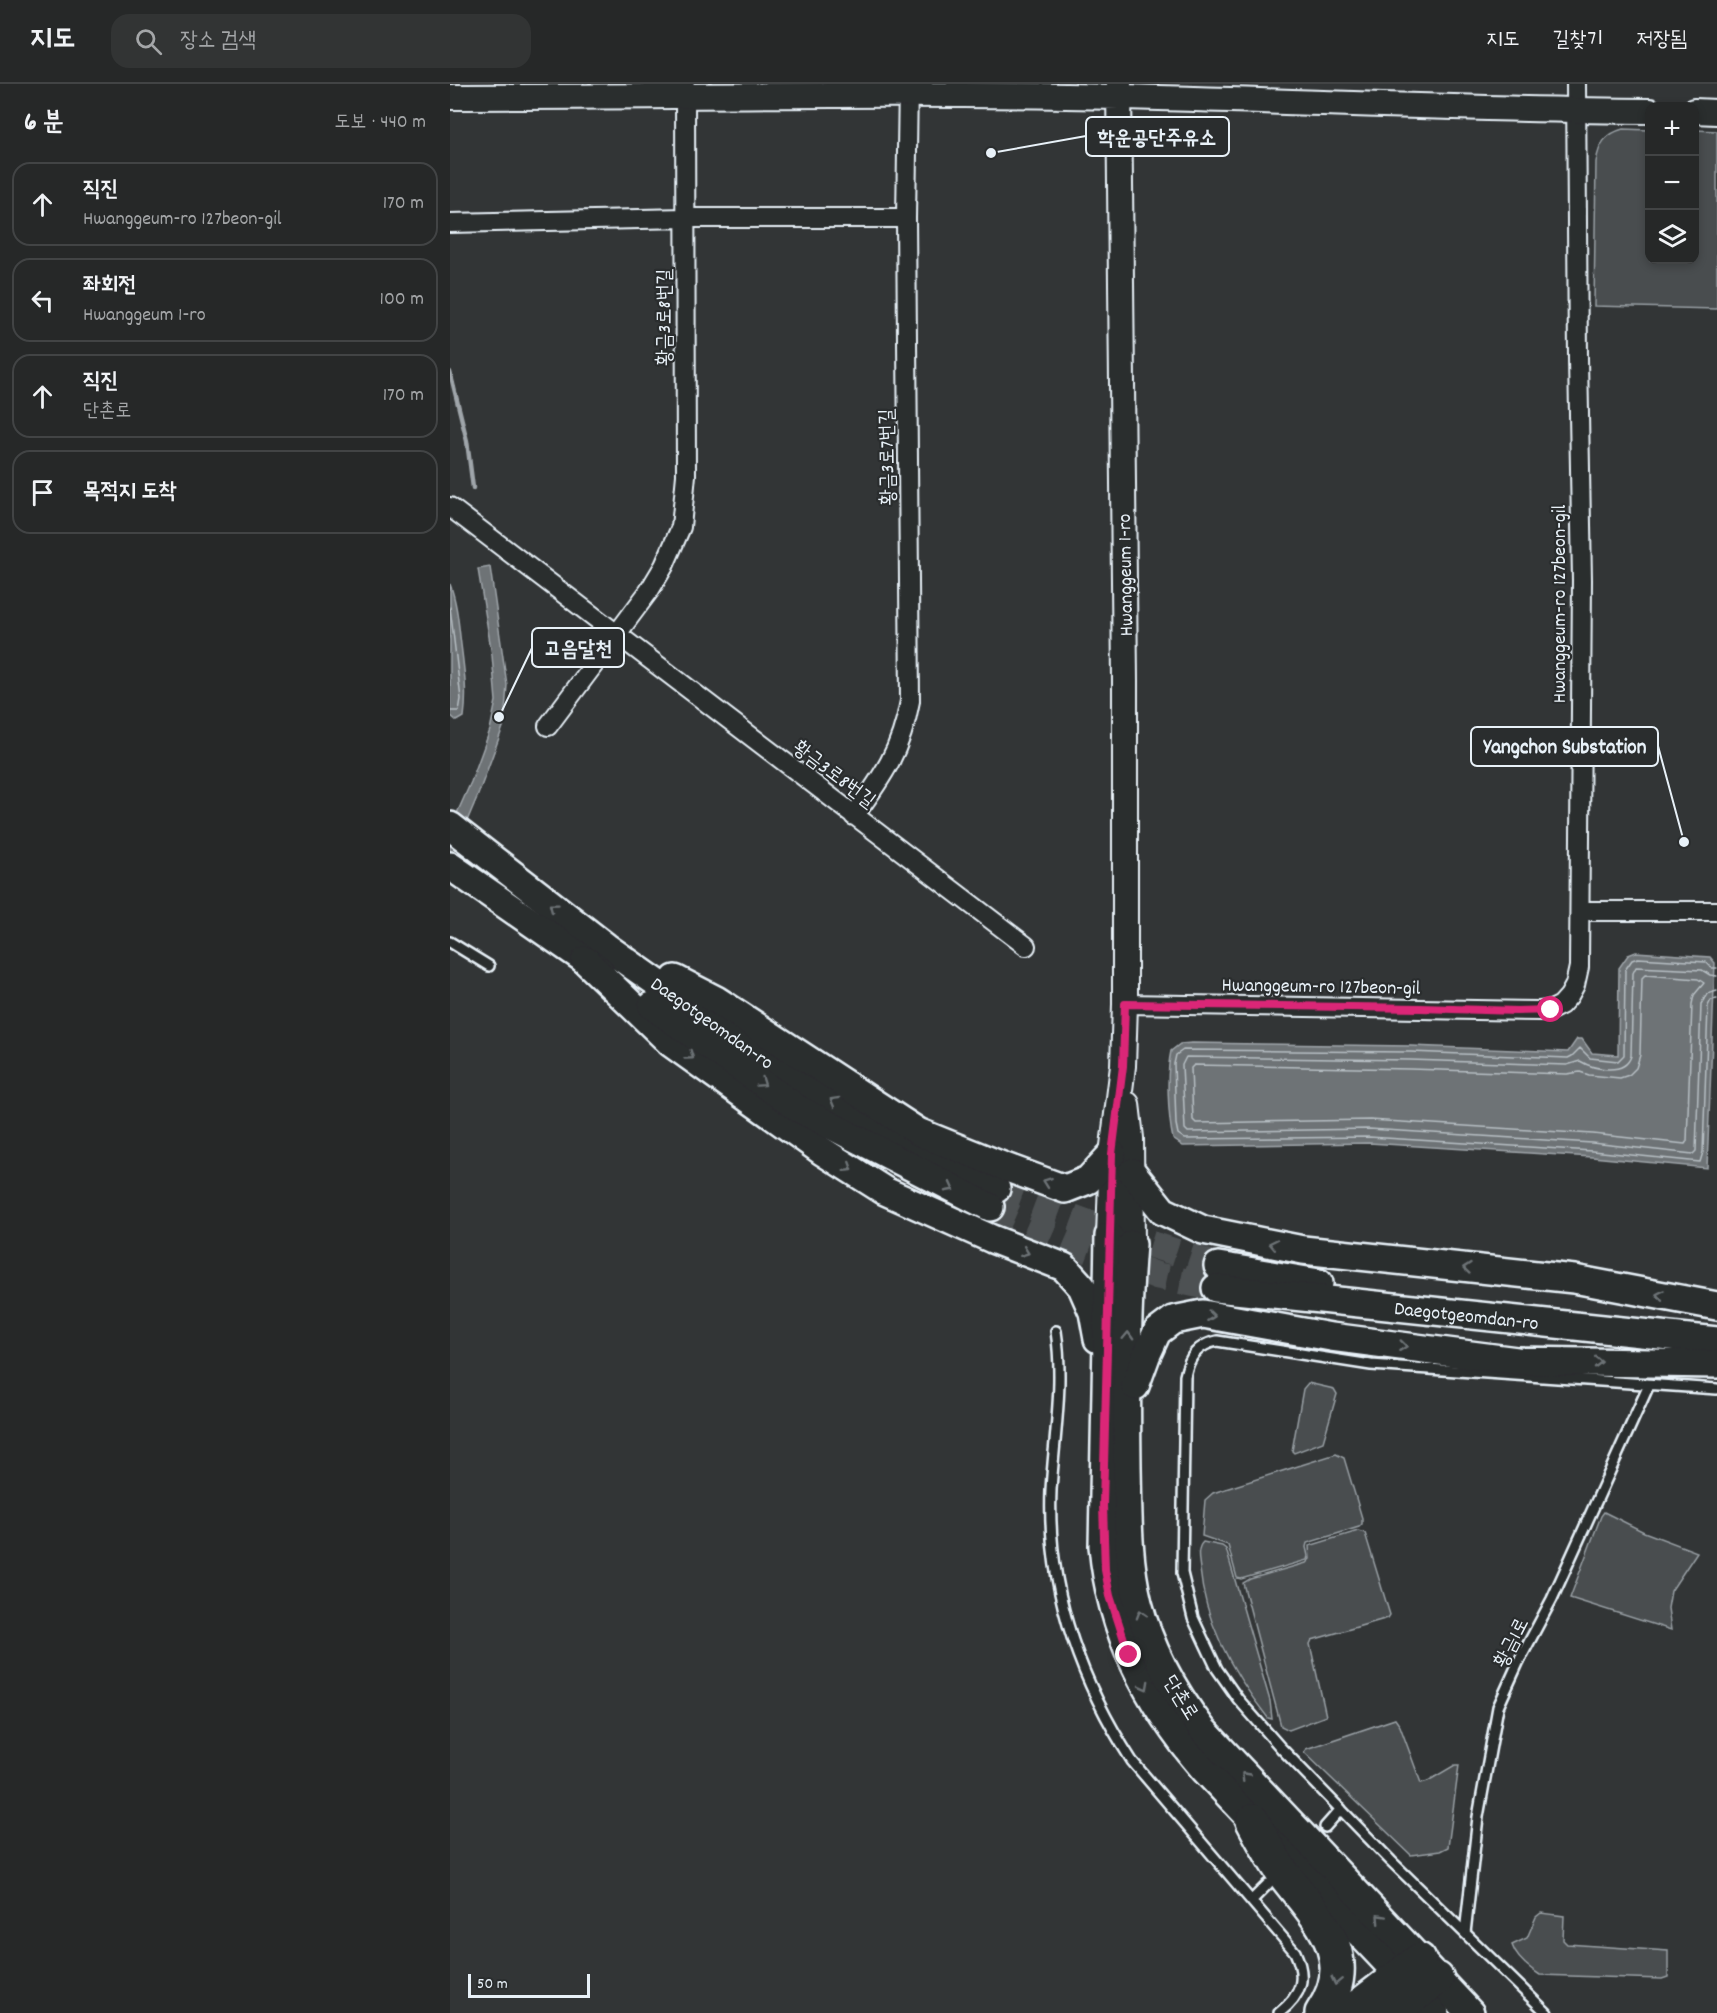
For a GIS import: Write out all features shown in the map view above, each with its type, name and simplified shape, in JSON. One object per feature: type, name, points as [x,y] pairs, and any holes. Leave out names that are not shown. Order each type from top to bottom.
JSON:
[{"type":"highway","points":[[1253,1821],[1271,1856],[1328,1930],[1338,1960],[1337,1978],[1332,1996],[1322,2013]]},
{"type":"highway","points":[[1350,2013],[1421,1984]]},
{"type":"highway","points":[[1391,2013],[1421,1984]]},
{"type":"main road","name":"Daegotgeomdan-ro","points":[[450,826],[587,947],[799,1109],[993,1198]]},
{"type":"main road","name":"Daegotgeomdan-ro","points":[[450,866],[587,947]]},
{"type":"main road","points":[[587,947],[716,1000],[918,1132],[1005,1167],[1065,1189],[1088,1180],[1112,1154]]},
{"type":"main road","points":[[587,947],[671,1043],[822,1151],[885,1191],[992,1239],[1064,1267],[1082,1287],[1094,1312],[1117,1402]]},
{"type":"main road","points":[[1132,1172],[1163,1210],[1203,1230],[1303,1250],[1574,1279],[1717,1306]]},
{"type":"main road","name":"단촌로","points":[[1120,1240],[1117,1402],[1103,1546],[1110,1596],[1133,1664],[1161,1714],[1179,1740],[1203,1769],[1253,1821],[1421,1984],[1470,2013]]},
{"type":"main road","name":"Daegotgeomdan-ro","points":[[1717,1322],[1217,1277],[1717,1341]]},
{"type":"main road","points":[[1117,1402],[1146,1356],[1157,1332],[1173,1320],[1203,1314],[1330,1337],[1517,1360],[1534,1368],[1717,1364]]},
{"type":"main road","name":"단촌로","points":[[1117,1402],[1131,1571],[1146,1628],[1173,1687],[1188,1711],[1421,1984]]},
{"type":"street","name":"Hwanggeum-ro 127beon-gil","points":[[1125,1004],[1551,1010],[1569,996],[1575,985],[1579,967],[1580,911],[1582,580],[1576,84]]},
{"type":"street","name":"황금3로7번길","points":[[854,816],[891,763],[899,745],[910,701],[906,219],[908,89]]},
{"type":"street","points":[[450,97],[685,91],[1119,90],[1576,110],[1645,111]]},
{"type":"street","name":"Hwanggeum 1-ro","points":[[1119,90],[1125,681],[1125,1004],[1123,1066],[1112,1154],[1120,1240]]},
{"type":"street","name":"황금3로8번길","points":[[548,726],[649,591],[664,566],[681,527],[686,475],[685,91]]},
{"type":"street","points":[[1699,111],[1717,112]]},
{"type":"street","points":[[450,223],[686,218],[906,219]]},
{"type":"street","name":"황금3로8번길","points":[[450,507],[1026,946]]},
{"type":"street","points":[[1580,911],[1717,911]]},
{"type":"street","name":"Hwanggeum 1-ro","points":[[1120,1240],[1132,1172],[1131,1138],[1123,1066]]},
{"type":"lane","points":[[450,942],[489,966]]},
{"type":"lane","points":[[1056,1331],[1059,1374],[1052,1488],[1052,1543],[1058,1585],[1069,1630],[1098,1700],[1116,1736],[1132,1761],[1289,1944],[1300,1964],[1302,1975],[1300,1987],[1294,1999],[1280,2013]]},
{"type":"lane","points":[[1547,2013],[1254,1720],[1217,1669],[1193,1618],[1182,1574],[1185,1385],[1188,1364],[1198,1348],[1216,1341],[1371,1365],[1534,1368],[1649,1385],[1717,1389]]},
{"type":"lane","name":"황금1로","points":[[1465,1933],[1478,1816],[1498,1707],[1552,1599],[1649,1385]]},
{"type":"lane","points":[[1325,1827],[1341,1809]]},
{"type":"lane","points":[[1252,1900],[1268,1884]]},
{"type":"shaded area","points":[[1623,129],[1645,130],[1645,264],[1699,264],[1699,130],[1717,131],[1717,309],[1594,306],[1596,162],[1604,141]]},
{"type":"shaded area","points":[[1308,1383],[1334,1389],[1337,1394],[1323,1442],[1294,1453],[1292,1451],[1303,1389]]},
{"type":"shaded area","points":[[1336,1454],[1344,1458],[1362,1524],[1359,1527],[1307,1543],[1307,1560],[1241,1579],[1237,1578],[1228,1545],[1202,1536],[1205,1500],[1213,1493]]},
{"type":"shaded area","points":[[1604,1512],[1644,1532],[1697,1552],[1671,1591],[1668,1608],[1671,1630],[1570,1598]]},
{"type":"shaded area","points":[[1358,1531],[1365,1533],[1390,1615],[1388,1618],[1312,1640],[1310,1644],[1326,1716],[1289,1730],[1281,1726],[1243,1583],[1306,1563],[1310,1559],[1309,1546]]},
{"type":"shaded area","points":[[1203,1542],[1226,1549],[1270,1701],[1272,1719],[1268,1718],[1244,1684],[1215,1629],[1203,1589],[1200,1569],[1199,1551]]},
{"type":"shaded area","points":[[1395,1719],[1400,1726],[1421,1783],[1459,1765],[1448,1847],[1440,1851],[1411,1855],[1304,1752],[1306,1749]]},
{"type":"shaded area","points":[[1541,1913],[1564,1916],[1563,1940],[1567,1944],[1668,1951],[1668,1977],[1662,1979],[1540,1975],[1527,1966],[1512,1945],[1527,1938],[1536,1917]]},
{"type":"water","points":[[490,567],[507,685],[503,727],[450,861],[450,829],[471,782],[490,730],[496,701],[492,655],[478,569]]},
{"type":"water","points":[[450,584],[458,616],[464,666],[464,717],[457,721],[450,715]]},
{"type":"water","points":[[1636,952],[1710,957],[1715,963],[1707,1168],[1592,1157],[1369,1143],[1183,1146],[1173,1139],[1168,1071],[1171,1051],[1180,1044],[1411,1046],[1568,1052],[1577,1039],[1582,1039],[1592,1053],[1618,1055],[1619,968],[1628,955]]},
{"type":"waterway","points":[[450,372],[467,441],[473,488]]},
{"type":"tunnel","points":[[996,1189],[1098,1227],[1218,1266]]},
{"type":"tunnel","points":[[990,1207],[1086,1249],[1158,1276],[1216,1288]]},
{"type":"place","name":"학운공단주유소","points":[[991,153]]},
{"type":"place","name":"고음달천","points":[[499,717]]},
{"type":"place","name":"Yangchon Substation","points":[[1684,842]]},
{"type":"route","points":[[1129,1655],[1110,1596],[1103,1546],[1112,1154],[1123,1066],[1125,1004],[1551,1010]]}]
